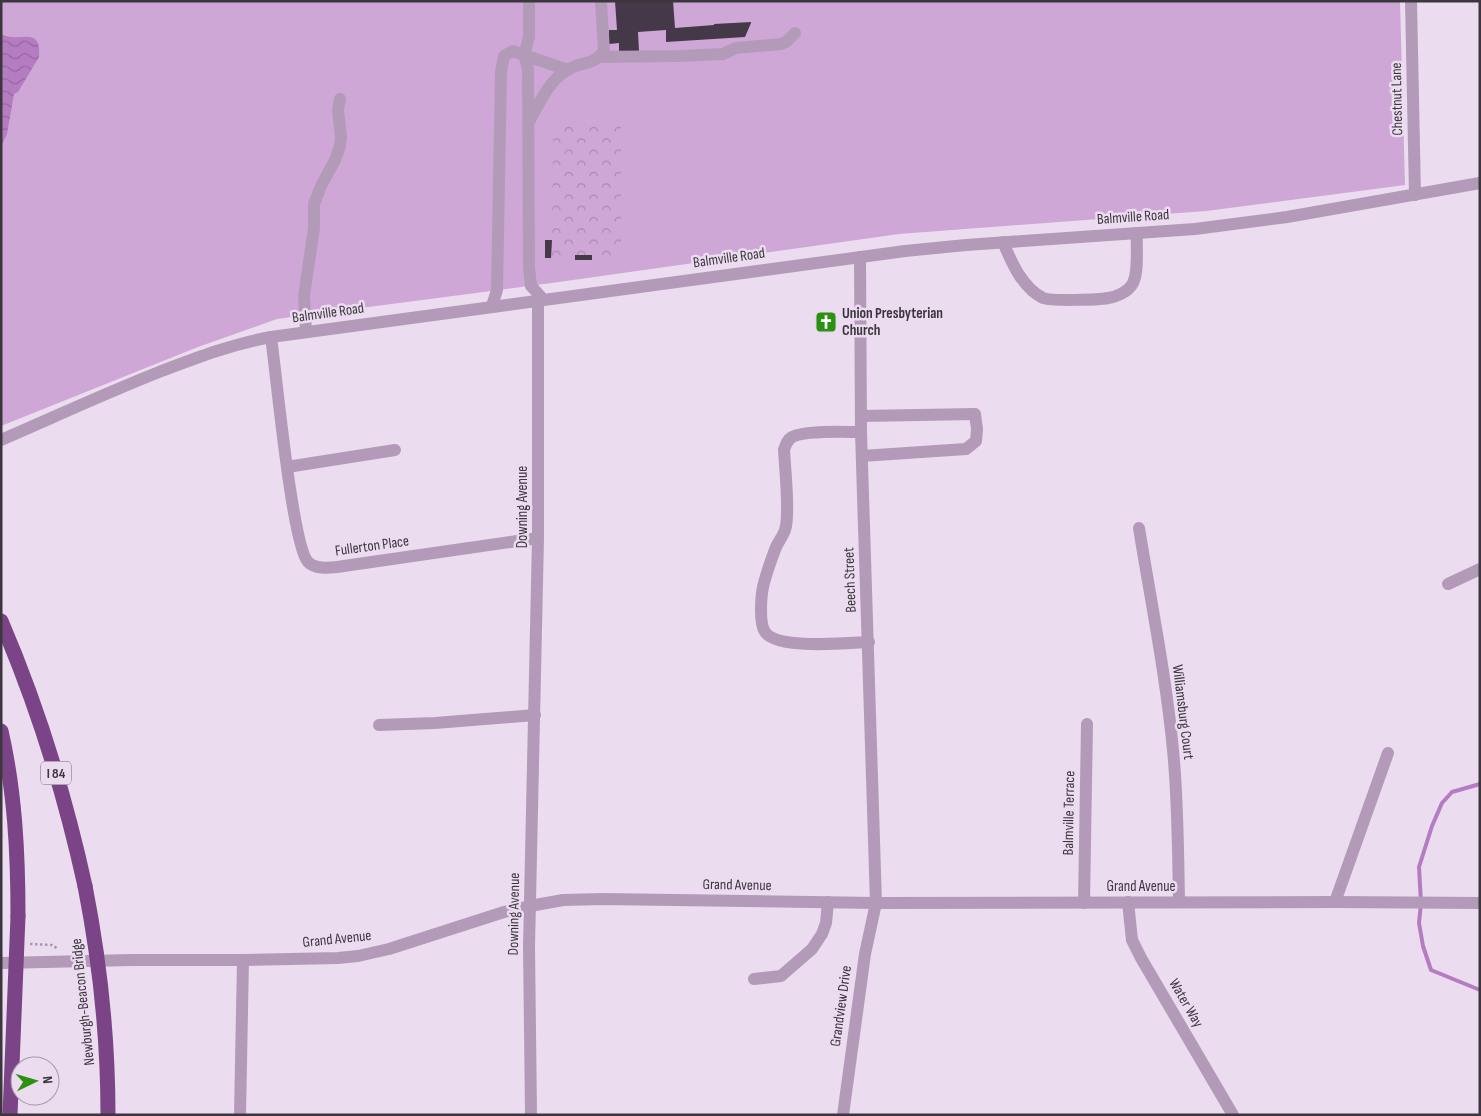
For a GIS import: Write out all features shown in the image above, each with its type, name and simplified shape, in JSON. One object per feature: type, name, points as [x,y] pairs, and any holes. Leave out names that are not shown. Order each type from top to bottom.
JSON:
[{"type":"highway","name":"Newburgh-Beacon Bridge","points":[[1,621],[27,683],[44,734],[69,817],[85,886],[95,935],[103,1004],[107,1050],[108,1115]]},
{"type":"highway","points":[[1,731],[10,778],[18,869],[18,916],[10,1115]]},
{"type":"street","points":[[529,1],[529,37],[524,55],[528,69],[529,266],[531,286],[541,299]]},
{"type":"street","points":[[528,122],[558,76],[568,70],[596,61],[604,52],[601,1]]},
{"type":"street","name":"Chestnut Lane","points":[[1411,1],[1415,195]]},
{"type":"street","points":[[599,57],[722,54],[736,48],[781,44],[786,42],[795,33]]},
{"type":"street","points":[[492,306],[497,290],[500,72],[504,56],[513,51],[568,70]]},
{"type":"street","points":[[306,332],[304,296],[314,228],[314,204],[340,146],[341,136],[338,110],[340,99]]},
{"type":"street","name":"Balmville Road","points":[[1,440],[122,386],[197,357],[246,342],[271,337],[905,251],[1003,242],[1195,229],[1287,217],[1480,183]]},
{"type":"street","points":[[1003,242],[1022,279],[1044,298],[1108,298],[1124,293],[1133,282],[1136,271],[1137,233]]},
{"type":"street","name":"Beech Street","points":[[860,257],[861,416],[876,903]]},
{"type":"street","name":"Downing Avenue","points":[[531,1115],[529,946],[535,714],[541,299]]},
{"type":"street","name":"Fullerton Place","points":[[271,337],[298,539],[308,562],[316,567],[337,568],[538,538]]},
{"type":"street","points":[[861,416],[975,414],[977,429],[976,441],[966,449],[862,456]]},
{"type":"street","points":[[862,432],[803,434],[793,436],[786,441],[784,450],[785,529],[763,587],[761,608],[763,628],[766,634],[777,641],[793,644],[868,642]]},
{"type":"street","points":[[287,466],[395,450]]},
{"type":"street","name":"Williamsburg Court","points":[[1139,528],[1169,710],[1177,804],[1179,902]]},
{"type":"street","points":[[1448,584],[1480,569]]},
{"type":"street","points":[[379,725],[435,723],[535,714]]},
{"type":"street","name":"Balmville Terrace","points":[[1084,902],[1087,724]]},
{"type":"street","points":[[1335,902],[1388,753]]},
{"type":"street","name":"Grand Avenue","points":[[1,963],[243,960],[358,956],[390,949],[498,914],[563,900],[876,903],[1480,903]]},
{"type":"street","points":[[754,979],[781,976],[812,949],[824,929],[828,902]]},
{"type":"street","name":"Water Way","points":[[1128,902],[1132,940],[1233,1115]]},
{"type":"street","name":"Grandview Drive","points":[[843,1115],[865,954],[876,903]]},
{"type":"street","points":[[240,1115],[243,960]]},
{"type":"path","points":[[26,944],[52,945],[62,954],[62,961]]},
{"type":"green space","points":[[1,1],[1400,1],[1405,185],[1206,211],[899,234],[559,282],[277,319],[198,347],[1,426]]},
{"type":"green space","points":[[553,121],[621,122],[621,258],[552,258]]},
{"type":"water","points":[[1,34],[8,37],[33,38],[37,41],[39,47],[39,57],[18,92],[14,94],[7,134],[1,146]]},
{"type":"building","points":[[615,1],[673,1],[675,28],[751,23],[745,37],[666,42],[666,30],[638,32],[639,51],[619,52],[619,43],[609,44],[609,30],[617,30]]},
{"type":"building","points":[[545,240],[552,240],[551,258],[545,258]]},
{"type":"building","points":[[575,255],[592,255],[592,260],[575,260]]},
{"type":"waterway","points":[[1480,784],[1452,792],[1442,803],[1432,826],[1419,867],[1421,903],[1419,923],[1423,946],[1431,970],[1480,990]]},
{"type":"place","name":"Union Presbyterian Church","points":[[826,322]]}]
